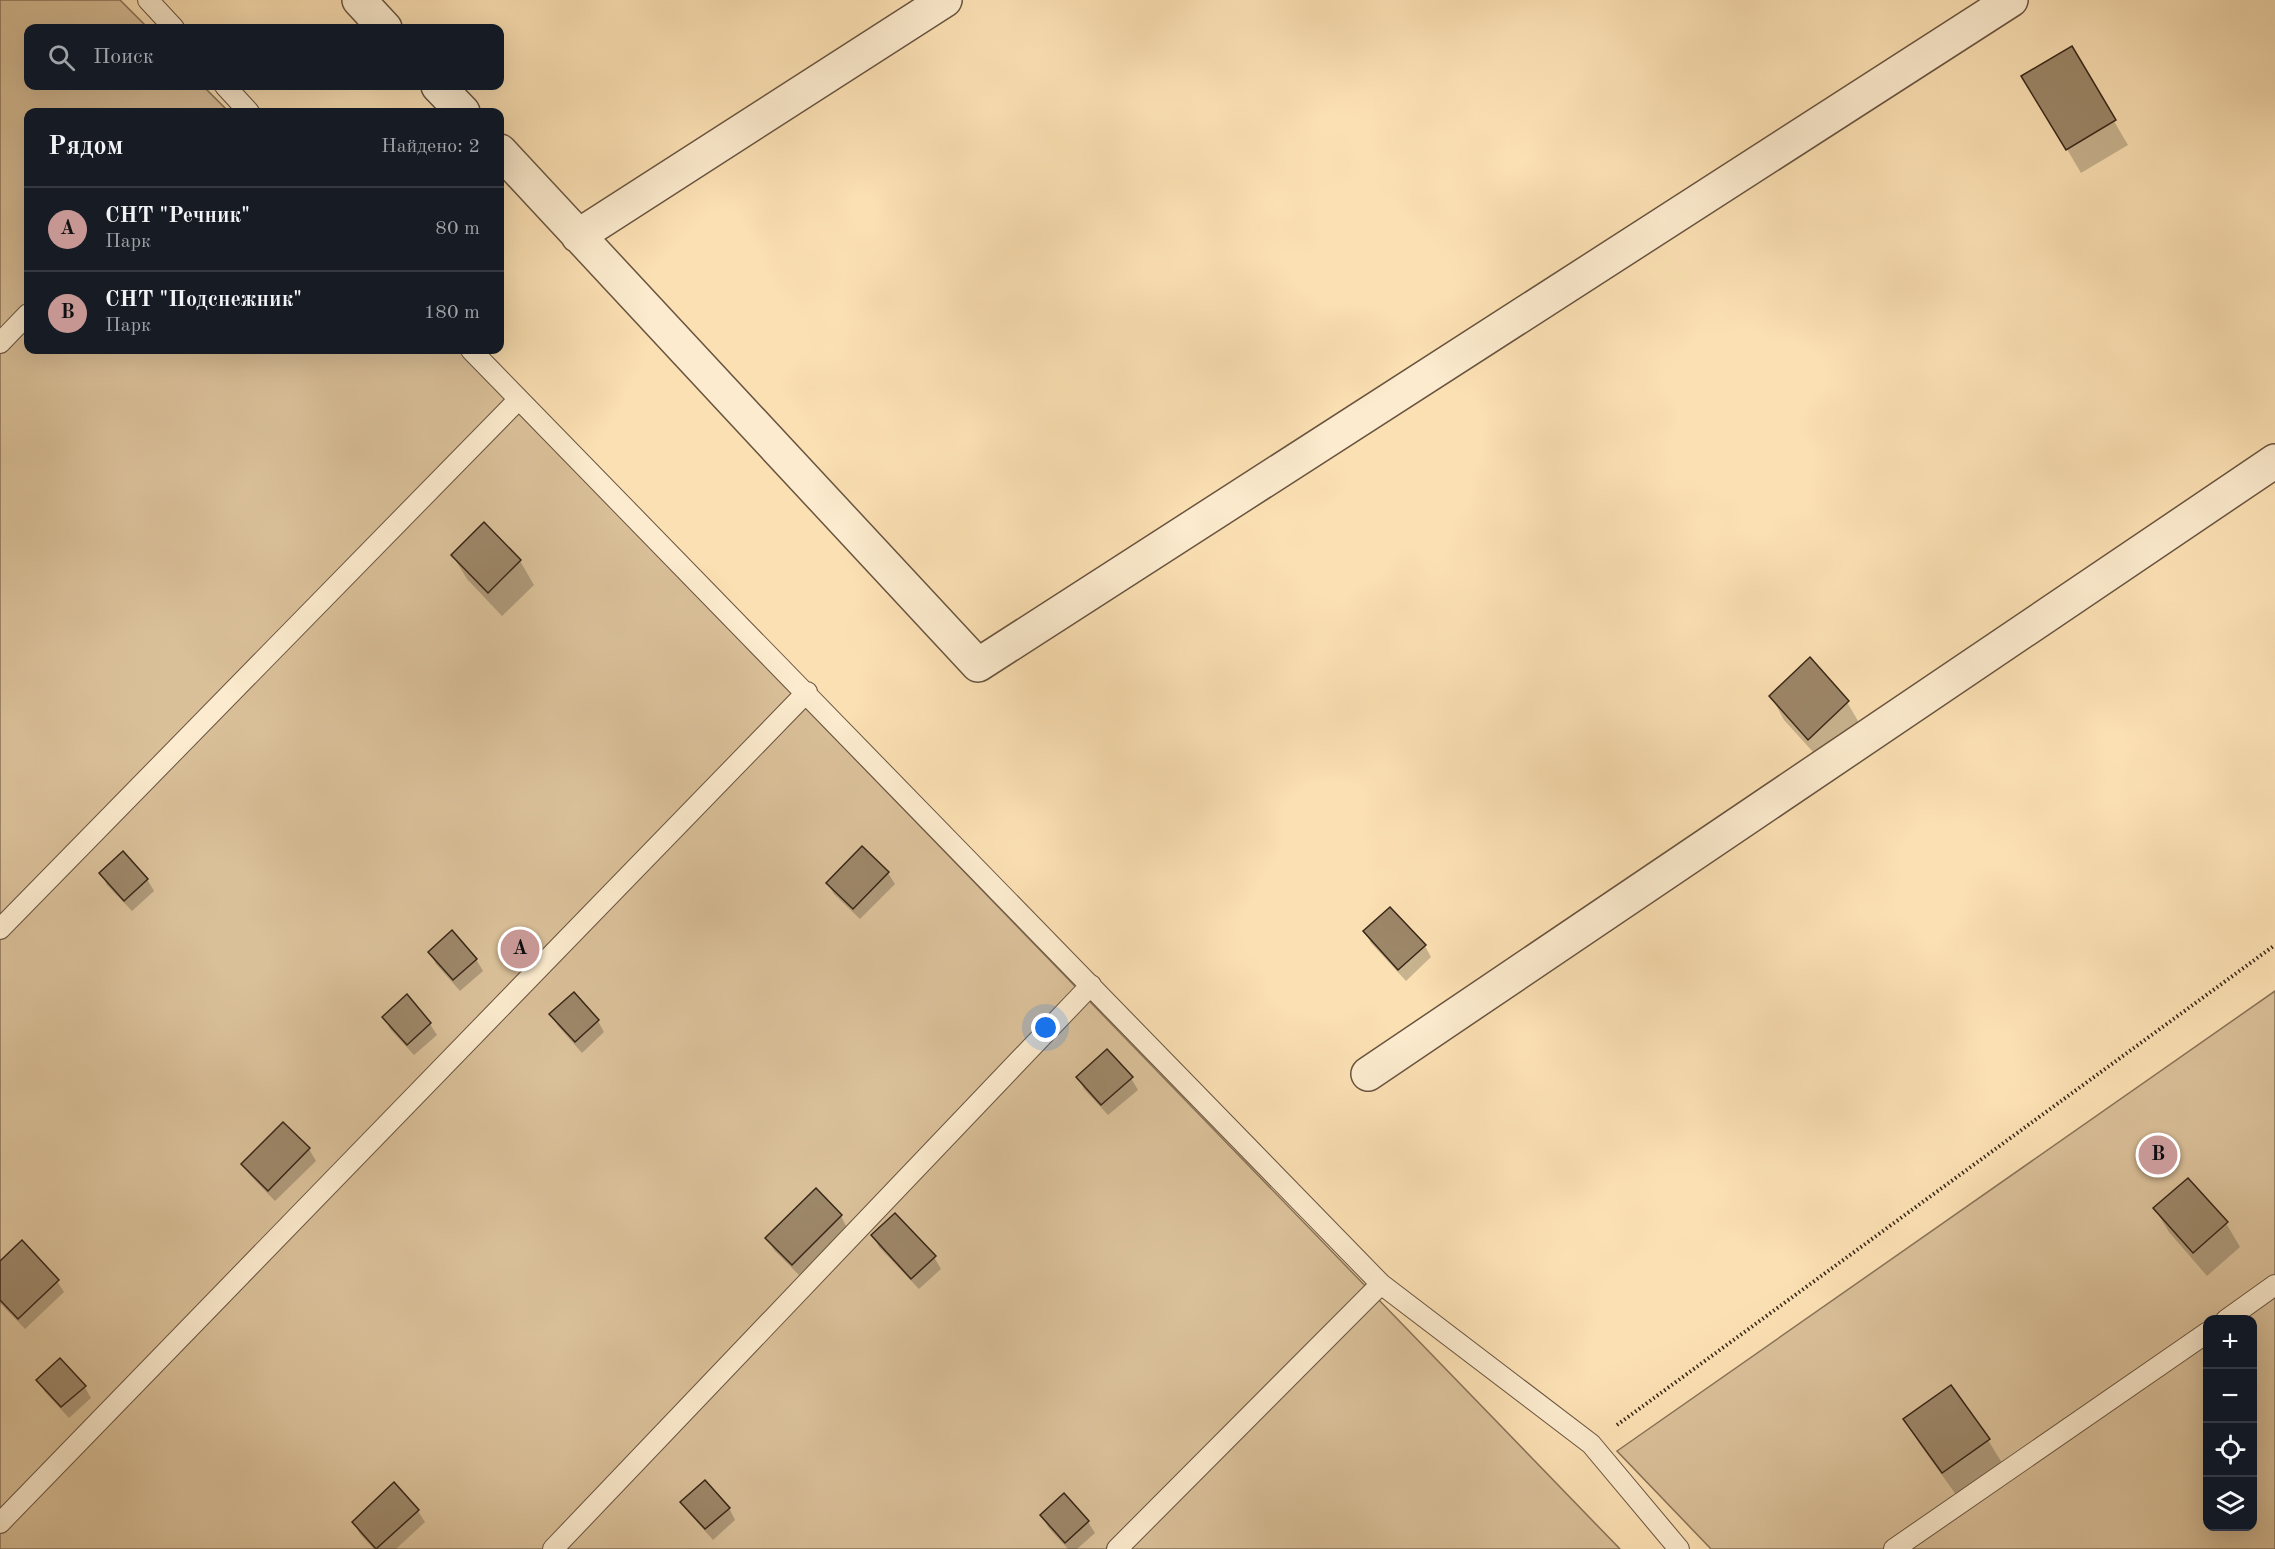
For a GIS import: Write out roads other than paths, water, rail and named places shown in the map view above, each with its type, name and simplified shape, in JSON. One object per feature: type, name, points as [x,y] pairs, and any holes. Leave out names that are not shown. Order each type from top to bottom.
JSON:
[{"type":"street","points":[[359,0],[381,24]]},
{"type":"street","points":[[578,236],[945,0]]},
{"type":"street","points":[[504,155],[978,665],[2010,0]]},
{"type":"street","points":[[442,90],[459,108]]},
{"type":"street","points":[[1368,1074],[2275,461]]},
{"type":"lane","points":[[148,0],[170,24]]},
{"type":"lane","points":[[228,90],[239,108]]},
{"type":"lane","points":[[0,343],[24,318]]},
{"type":"lane","points":[[475,354],[807,692],[1381,1284],[1591,1444],[1679,1549]]},
{"type":"lane","points":[[0,929],[518,400]]},
{"type":"lane","points":[[0,1523],[807,692]]},
{"type":"lane","points":[[553,1549],[1092,985]]},
{"type":"lane","points":[[1117,1549],[1381,1284]]},
{"type":"lane","points":[[2233,1315],[2275,1285]]},
{"type":"lane","points":[[1894,1549],[2203,1335]]},
{"type":"place","name":"СНТ \"Речник\"","points":[[520,949]]},
{"type":"place","name":"СНТ \"Подснежник\"","points":[[2158,1155]]}]
